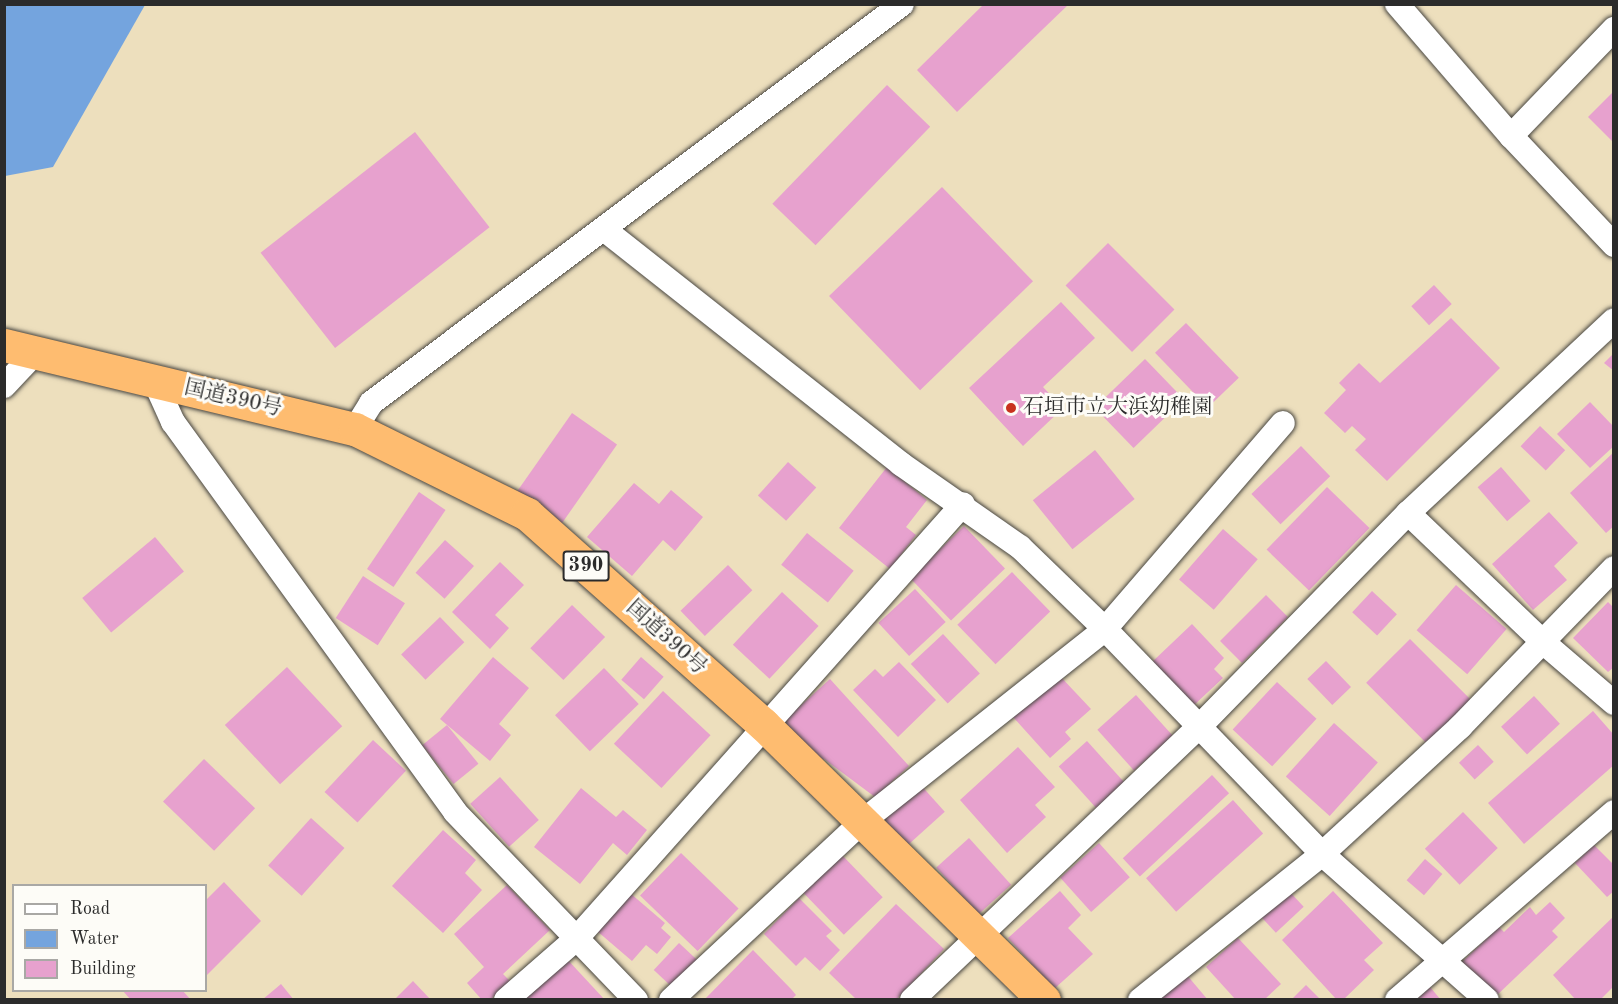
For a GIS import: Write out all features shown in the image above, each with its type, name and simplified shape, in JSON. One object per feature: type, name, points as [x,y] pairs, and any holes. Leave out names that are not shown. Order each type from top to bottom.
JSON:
[{"type":"highway","name":"国道390号","points":[[4,345],[355,429],[527,514],[763,723],[1044,999]]},
{"type":"street","points":[[355,429],[371,403],[605,230],[902,4]]},
{"type":"street","points":[[1397,4],[1511,136],[1614,245]]},
{"type":"street","points":[[1511,136],[1614,30]]},
{"type":"street","points":[[605,230],[901,464],[963,504],[1020,547],[1105,629],[1322,854],[1487,999]]},
{"type":"street","points":[[912,999],[1199,726],[1408,513],[1614,320]]},
{"type":"street","points":[[4,386],[36,352]]},
{"type":"street","points":[[154,380],[173,422],[455,812],[636,999]]},
{"type":"street","points":[[671,999],[863,821],[1105,629],[1283,423]]},
{"type":"street","points":[[506,999],[576,939],[763,723],[963,504]]},
{"type":"street","points":[[1408,513],[1544,642],[1614,703]]},
{"type":"street","points":[[1140,999],[1322,854],[1460,728],[1614,568]]},
{"type":"street","points":[[1397,999],[1614,812]]},
{"type":"water","points":[[5,4],[145,5],[53,167],[5,176]]},
{"type":"building","points":[[984,4],[1069,4],[957,112],[917,70]]},
{"type":"building","points":[[887,85],[930,127],[816,245],[772,204]]},
{"type":"building","points":[[1614,91],[1614,143],[1588,117]]},
{"type":"building","points":[[415,132],[489,227],[335,348],[261,253]]},
{"type":"building","points":[[942,187],[1033,281],[920,390],[829,296]]},
{"type":"building","points":[[1108,243],[1174,309],[1132,352],[1066,285]]},
{"type":"building","points":[[1434,285],[1452,304],[1429,325],[1411,306]]},
{"type":"building","points":[[1061,302],[1095,338],[1043,387],[1063,408],[1023,446],[969,388]]},
{"type":"building","points":[[1451,318],[1500,368],[1387,481],[1355,450],[1366,439],[1352,426],[1345,433],[1324,413],[1346,390],[1339,383],[1359,363],[1380,383]]},
{"type":"building","points":[[1186,323],[1239,378],[1208,408],[1155,353]]},
{"type":"building","points":[[1614,353],[1614,371],[1604,363]]},
{"type":"building","points":[[1145,359],[1184,399],[1134,448],[1095,408]]},
{"type":"building","points":[[1590,402],[1614,427],[1614,446],[1590,468],[1557,434]]},
{"type":"building","points":[[572,413],[617,445],[561,525],[516,493]]},
{"type":"building","points":[[1540,426],[1565,450],[1546,470],[1521,446]]},
{"type":"building","points":[[1301,446],[1330,476],[1281,524],[1251,494]]},
{"type":"building","points":[[1095,450],[1135,499],[1072,549],[1033,500]]},
{"type":"building","points":[[1614,452],[1614,526],[1606,533],[1570,493]]},
{"type":"building","points":[[788,462],[816,487],[786,521],[758,495]]},
{"type":"building","points":[[887,467],[927,500],[906,527],[916,535],[890,569],[839,528]]},
{"type":"building","points":[[1501,467],[1531,501],[1507,521],[1478,487]]},
{"type":"building","points":[[634,483],[659,504],[671,490],[703,517],[675,551],[663,540],[632,576],[587,537]]},
{"type":"building","points":[[1327,487],[1369,528],[1309,591],[1267,550]]},
{"type":"building","points":[[419,492],[446,510],[394,587],[367,569]]},
{"type":"building","points":[[1549,512],[1578,543],[1554,566],[1567,580],[1533,610],[1492,564]]},
{"type":"building","points":[[964,526],[1005,568],[951,621],[910,578]]},
{"type":"building","points":[[1223,529],[1258,559],[1214,610],[1179,580]]},
{"type":"building","points":[[807,533],[854,571],[828,603],[781,565]]},
{"type":"building","points":[[155,537],[184,571],[111,633],[82,598]]},
{"type":"building","points":[[445,540],[474,566],[445,599],[416,573]]},
{"type":"building","points":[[500,562],[524,585],[495,615],[509,628],[490,649],[452,612]]},
{"type":"building","points":[[728,565],[752,590],[705,636],[681,611]]},
{"type":"building","points":[[1012,572],[1050,612],[996,664],[957,625]]},
{"type":"building","points":[[363,576],[405,603],[378,645],[336,618]]},
{"type":"building","points":[[1456,585],[1507,629],[1467,674],[1417,630]]},
{"type":"building","points":[[915,589],[946,622],[909,656],[878,623]]},
{"type":"building","points":[[1372,591],[1397,614],[1377,635],[1352,612]]},
{"type":"building","points":[[782,592],[819,626],[769,679],[733,645]]},
{"type":"building","points":[[1266,595],[1288,617],[1242,663],[1220,641]]},
{"type":"building","points":[[1608,602],[1614,608],[1614,667],[1608,672],[1573,638]]},
{"type":"building","points":[[572,605],[605,637],[563,680],[530,648]]},
{"type":"building","points":[[440,617],[464,642],[425,680],[401,655]]},
{"type":"building","points":[[1192,624],[1224,658],[1214,669],[1223,678],[1192,707],[1151,663]]},
{"type":"building","points":[[943,634],[980,673],[948,704],[911,664]]},
{"type":"building","points":[[1410,639],[1471,700],[1427,744],[1366,683]]},
{"type":"building","points":[[493,657],[529,688],[499,724],[511,735],[490,761],[440,719]]},
{"type":"building","points":[[641,657],[664,677],[644,699],[621,680]]},
{"type":"building","points":[[1326,661],[1351,687],[1332,705],[1307,679]]},
{"type":"building","points":[[899,662],[936,700],[898,737],[853,690],[875,669],[883,677]]},
{"type":"building","points":[[287,667],[342,726],[280,784],[225,725]]},
{"type":"building","points":[[604,668],[639,704],[590,751],[555,715]]},
{"type":"building","points":[[1059,675],[1091,709],[1065,732],[1071,739],[1050,758],[1013,717]]},
{"type":"building","points":[[830,679],[909,766],[875,797],[824,759],[814,768],[777,727]]},
{"type":"building","points":[[1277,682],[1316,719],[1272,766],[1233,730]]},
{"type":"building","points":[[663,691],[711,735],[661,788],[614,744]]},
{"type":"building","points":[[1136,695],[1173,736],[1134,771],[1097,730]]},
{"type":"building","points":[[1534,696],[1560,724],[1527,754],[1501,727]]},
{"type":"building","points":[[1593,711],[1614,735],[1614,765],[1524,844],[1488,803]]},
{"type":"building","points":[[1334,723],[1378,762],[1330,816],[1286,777]]},
{"type":"building","points":[[447,725],[478,764],[454,784],[422,745]]},
{"type":"building","points":[[373,740],[406,771],[357,823],[325,792]]},
{"type":"building","points":[[1087,741],[1128,786],[1100,812],[1059,766]]},
{"type":"building","points":[[1478,745],[1494,762],[1475,780],[1459,763]]},
{"type":"building","points":[[1018,747],[1055,787],[1035,805],[1046,817],[1007,853],[960,800]]},
{"type":"building","points":[[204,759],[255,808],[214,851],[163,801]]},
{"type":"building","points":[[1212,775],[1229,793],[1140,876],[1123,858]]},
{"type":"building","points":[[500,777],[539,820],[509,847],[470,804]]},
{"type":"building","points":[[918,782],[945,812],[903,849],[876,819]]},
{"type":"building","points":[[581,788],[616,817],[623,810],[647,830],[627,855],[613,843],[580,884],[534,847]]},
{"type":"building","points":[[1233,800],[1263,833],[1176,912],[1146,878]]},
{"type":"building","points":[[1463,812],[1498,848],[1460,885],[1425,849]]},
{"type":"building","points":[[311,818],[344,848],[302,896],[268,866]]},
{"type":"building","points":[[443,830],[476,860],[465,873],[482,890],[443,933],[392,886]]},
{"type":"building","points":[[969,838],[1011,885],[978,914],[936,867]]},
{"type":"building","points":[[1099,843],[1130,877],[1091,912],[1060,878]]},
{"type":"building","points":[[1594,845],[1614,865],[1614,891],[1607,897],[1575,863]]},
{"type":"building","points":[[681,853],[739,909],[698,951],[640,895]]},
{"type":"building","points":[[841,854],[883,897],[844,935],[802,892]]},
{"type":"building","points":[[1425,859],[1442,874],[1424,895],[1407,880]]},
{"type":"building","points":[[224,882],[261,921],[207,975],[207,899]]},
{"type":"building","points":[[507,885],[550,930],[503,974],[510,981],[490,1000],[482,1000],[467,983],[484,967],[454,934]]},
{"type":"building","points":[[1288,890],[1304,907],[1276,933],[1260,916]]},
{"type":"building","points":[[1060,891],[1081,915],[1068,928],[1093,954],[1054,989],[1008,938]]},
{"type":"building","points":[[1333,891],[1383,943],[1364,960],[1374,970],[1343,1000],[1337,1000],[1282,940]]},
{"type":"building","points":[[630,893],[665,923],[661,928],[671,937],[657,954],[646,945],[632,961],[597,931]]},
{"type":"building","points":[[799,898],[832,931],[826,936],[840,950],[820,971],[805,957],[796,966],[764,934]]},
{"type":"building","points":[[1550,902],[1565,918],[1552,931],[1558,937],[1495,997],[1462,962],[1499,927],[1504,932],[1530,907],[1536,915]]},
{"type":"building","points":[[896,904],[944,949],[896,1000],[857,1000],[829,973]]},
{"type":"building","points":[[1614,916],[1614,986],[1600,1000],[1576,1000],[1553,975]]},
{"type":"building","points":[[1238,938],[1281,984],[1264,1000],[1236,1000],[1206,967]]},
{"type":"building","points":[[679,943],[698,961],[673,988],[654,970]]},
{"type":"building","points":[[753,950],[796,995],[791,1000],[704,1000]]},
{"type":"building","points":[[566,958],[605,1000],[523,1000]]},
{"type":"building","points":[[1186,974],[1208,1000],[1156,1000]]},
{"type":"building","points":[[413,981],[431,1000],[394,1000]]},
{"type":"building","points":[[281,984],[294,1000],[262,1000]]},
{"type":"building","points":[[1306,985],[1321,1000],[1291,1000]]},
{"type":"building","points":[[1430,987],[1441,1000],[1416,1000]]},
{"type":"building","points":[[124,992],[184,992],[191,1000],[131,1000]]},
{"type":"place","name":"石垣市立大浜幼稚園","points":[[1011,408]]}]
